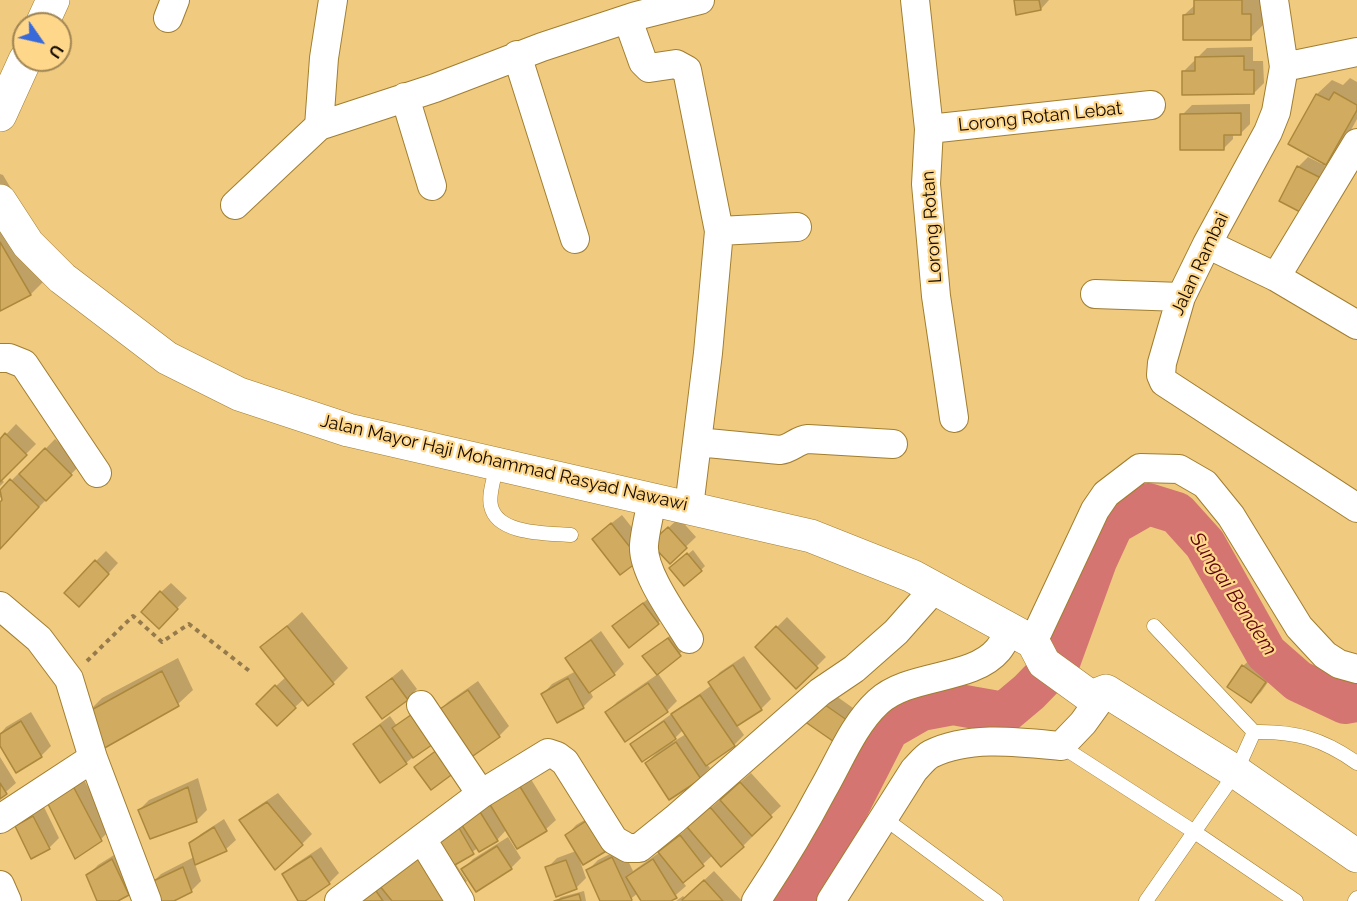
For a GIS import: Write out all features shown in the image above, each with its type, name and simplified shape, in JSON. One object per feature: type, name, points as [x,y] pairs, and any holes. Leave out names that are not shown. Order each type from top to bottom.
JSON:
[{"type":"street","points":[[319,126],[324,58],[333,0]]},
{"type":"street","points":[[235,205],[319,126],[435,88],[633,12],[700,0]]},
{"type":"street","name":"Lorong Rotan","points":[[915,0],[929,129],[926,184],[936,296],[954,418]]},
{"type":"street","name":"Jalan Rambai","points":[[1274,0],[1284,67],[1276,112],[1268,132],[1181,297],[1162,363],[1161,375],[1164,382],[1357,508]]},
{"type":"street","points":[[633,12],[643,62],[646,66],[650,68],[676,64],[687,70],[719,231],[708,353],[689,507]]},
{"type":"street","points":[[1284,67],[1357,52]]},
{"type":"street","points":[[517,56],[575,239]]},
{"type":"street","points":[[0,115],[20,72]]},
{"type":"street","points":[[405,97],[432,186]]},
{"type":"street","name":"Lorong Rotan Lebat","points":[[929,129],[1150,105]]},
{"type":"street","points":[[1276,277],[1357,143]]},
{"type":"street","name":"Jalan Mayor Haji Mohammad Rasyad Nawawi","points":[[0,201],[28,244],[62,278],[167,358],[239,394],[348,430],[812,536],[912,576],[935,588],[1029,645],[1098,694]]},
{"type":"street","points":[[719,231],[797,227]]},
{"type":"street","points":[[1207,244],[1276,277],[1357,326]]},
{"type":"street","points":[[1095,294],[1181,297]]},
{"type":"street","points":[[0,358],[9,358],[24,364],[97,473]]},
{"type":"street","points":[[697,442],[780,450],[808,439],[893,444]]},
{"type":"street","points":[[756,901],[793,844],[861,720],[878,701],[898,688],[982,662],[997,651],[1029,645],[1095,510],[1106,494],[1140,468],[1179,469],[1205,484],[1231,516],[1299,627],[1325,655],[1340,664],[1357,669]]},
{"type":"street","points":[[652,498],[644,547],[645,558],[649,571],[689,639]]},
{"type":"street","points":[[339,901],[481,794],[548,753],[565,762],[614,840],[628,848],[639,848],[707,792],[820,692],[854,669],[896,632],[935,588]]},
{"type":"street","points":[[0,606],[39,639],[69,679],[93,758],[147,901]]},
{"type":"street","points":[[831,901],[914,770],[929,754],[959,745],[1010,741],[1061,746],[1083,723],[1098,694],[1236,772],[1357,856]]},
{"type":"street","points":[[421,705],[481,794]]},
{"type":"street","points":[[0,819],[93,758]]},
{"type":"street","points":[[422,839],[460,901]]},
{"type":"street","points":[[0,885],[7,901]]},
{"type":"lane","points":[[498,464],[491,507],[498,520],[508,527],[571,535]]},
{"type":"lane","points":[[1154,626],[1254,732],[1281,732],[1313,739],[1357,764]]},
{"type":"lane","points":[[1146,901],[1236,772],[1254,732]]},
{"type":"lane","points":[[1061,746],[1296,901]]},
{"type":"lane","points":[[884,818],[996,901]]},
{"type":"path","points":[[69,679],[133,616],[162,642],[189,624],[252,673]]},
{"type":"building","points":[[1014,0],[1039,0],[1041,10],[1016,15]]},
{"type":"building","points":[[1194,0],[1242,0],[1242,14],[1251,14],[1251,40],[1183,40],[1183,15],[1194,14]]},
{"type":"building","points":[[1244,56],[1244,70],[1254,70],[1254,94],[1182,95],[1182,71],[1195,71],[1195,57]]},
{"type":"building","points":[[1334,92],[1357,105],[1357,110],[1326,165],[1288,144],[1316,94],[1329,100]]},
{"type":"building","points":[[1241,113],[1241,135],[1224,135],[1224,150],[1180,150],[1180,114]]},
{"type":"building","points":[[1297,166],[1323,179],[1306,215],[1279,201]]},
{"type":"building","points":[[0,242],[31,295],[0,311]]},
{"type":"building","points":[[5,433],[27,455],[0,482],[0,439]]},
{"type":"building","points":[[45,448],[72,475],[46,501],[19,474]]},
{"type":"building","points":[[10,479],[39,507],[0,549],[0,502],[2,500],[0,490]]},
{"type":"building","points":[[611,523],[640,560],[620,575],[592,539]]},
{"type":"building","points":[[668,527],[687,548],[670,564],[650,543]]},
{"type":"building","points":[[687,553],[702,571],[684,586],[669,568]]},
{"type":"building","points":[[95,560],[109,574],[79,607],[64,593]]},
{"type":"building","points":[[160,591],[178,609],[159,629],[141,612]]},
{"type":"building","points":[[643,603],[659,624],[629,648],[612,626]]},
{"type":"building","points":[[287,626],[334,684],[308,706],[260,647]]},
{"type":"building","points":[[776,626],[818,668],[796,689],[755,647]]},
{"type":"building","points":[[668,638],[681,656],[657,675],[642,656]]},
{"type":"building","points":[[591,640],[615,675],[589,693],[565,658]]},
{"type":"building","points":[[733,665],[762,710],[737,726],[708,682]]},
{"type":"building","points":[[1242,665],[1266,682],[1251,703],[1227,687]]},
{"type":"building","points":[[162,671],[179,706],[101,750],[86,713]]},
{"type":"building","points":[[392,678],[408,700],[382,719],[366,697]]},
{"type":"building","points":[[568,678],[584,708],[557,723],[541,694]]},
{"type":"building","points":[[648,683],[668,712],[625,742],[605,712]]},
{"type":"building","points":[[275,685],[296,708],[277,726],[256,704]]},
{"type":"building","points":[[468,690],[500,737],[470,758],[437,711]]},
{"type":"building","points":[[700,695],[735,746],[706,766],[671,714]]},
{"type":"building","points":[[818,700],[854,725],[840,746],[804,721]]},
{"type":"building","points":[[418,710],[439,740],[413,758],[392,728]]},
{"type":"building","points":[[21,721],[42,757],[16,773],[0,746],[0,734]]},
{"type":"building","points":[[664,721],[676,739],[642,762],[630,744]]},
{"type":"building","points":[[380,725],[407,764],[380,783],[353,744]]},
{"type":"building","points":[[676,742],[701,779],[669,800],[645,763]]},
{"type":"building","points":[[441,747],[458,770],[431,790],[414,767]]},
{"type":"building","points":[[516,780],[547,831],[517,849],[486,798]]},
{"type":"building","points":[[740,782],[772,817],[752,836],[720,800]]},
{"type":"building","points":[[0,783],[7,794],[0,799]]},
{"type":"building","points":[[73,786],[102,841],[75,859],[47,802]]},
{"type":"building","points":[[188,787],[197,822],[150,839],[138,810]]},
{"type":"building","points":[[267,802],[303,845],[275,870],[239,820]]},
{"type":"building","points":[[477,807],[498,841],[479,852],[458,819]]},
{"type":"building","points":[[710,807],[744,847],[721,867],[687,827]]},
{"type":"building","points":[[33,816],[50,849],[31,859],[15,826]]},
{"type":"building","points":[[589,819],[608,850],[583,865],[565,835]]},
{"type":"building","points":[[455,821],[474,854],[446,870],[427,838]]},
{"type":"building","points":[[214,827],[227,851],[195,865],[189,843]]},
{"type":"building","points":[[680,835],[704,866],[683,883],[658,852]]},
{"type":"building","points":[[497,846],[512,869],[476,892],[461,869]]},
{"type":"building","points":[[423,852],[448,901],[392,901],[379,885]]},
{"type":"building","points":[[311,856],[330,884],[305,901],[298,901],[282,874]]},
{"type":"building","points":[[612,857],[631,901],[600,901],[586,870]]},
{"type":"building","points":[[112,859],[129,895],[118,901],[97,901],[86,875]]},
{"type":"building","points":[[653,859],[677,898],[671,901],[641,901],[626,877]]},
{"type":"building","points":[[566,860],[577,889],[556,897],[545,867]]},
{"type":"building","points":[[183,867],[192,892],[174,901],[157,901],[149,883]]},
{"type":"building","points":[[704,880],[723,901],[682,900]]},
{"type":"building","points":[[374,888],[383,901],[356,901]]},
{"type":"building","points":[[579,894],[581,901],[554,901]]},
{"type":"waterway","name":"Sungai Bendem","points":[[792,901],[836,831],[888,729],[921,710],[953,704],[1004,713],[1029,692],[1060,660],[1096,561],[1113,524],[1148,504],[1177,513],[1205,544],[1266,653],[1298,681],[1345,703],[1357,701]]}]
